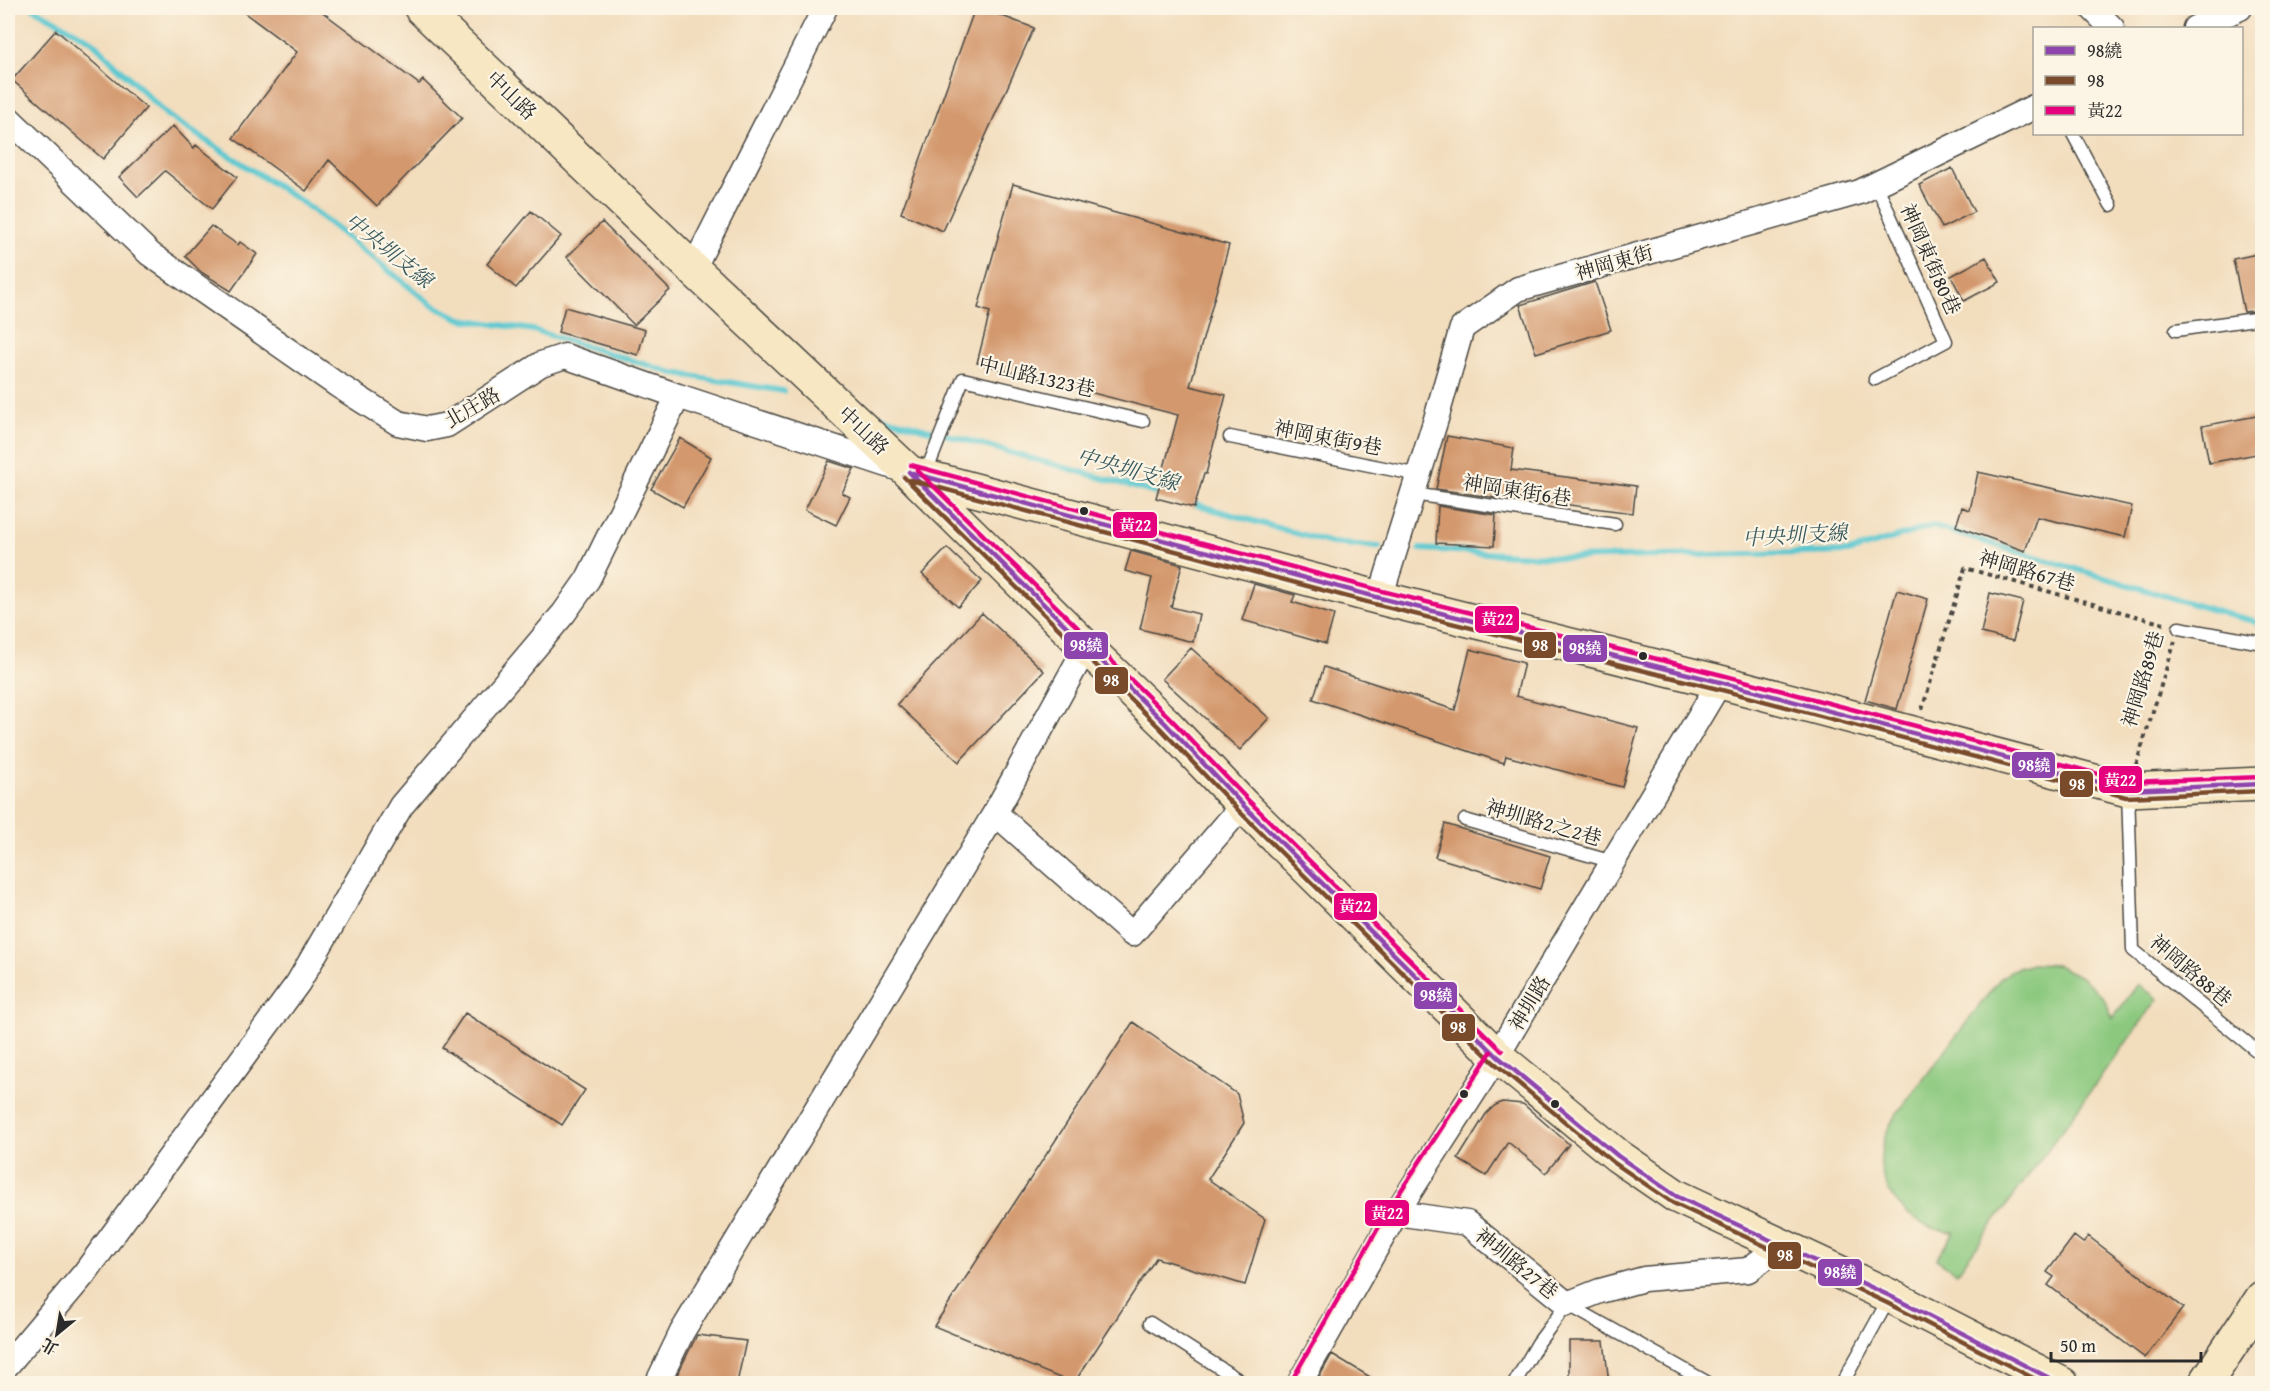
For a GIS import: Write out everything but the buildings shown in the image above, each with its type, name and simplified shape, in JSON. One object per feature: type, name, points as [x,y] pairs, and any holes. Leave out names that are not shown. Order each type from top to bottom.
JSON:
[{"type":"street","name":"中山路","points":[[421,8],[909,472],[1165,723],[1243,805],[1497,1056],[1618,1156],[1676,1196],[1890,1296],[2062,1383]]},
{"type":"street","points":[[693,269],[825,8]]},
{"type":"street","points":[[2092,8],[2111,27]]},
{"type":"street","points":[[2197,27],[2240,8]]},
{"type":"street","name":"神岡東街","points":[[1380,598],[1462,328],[1518,289],[1860,192],[2033,107]]},
{"type":"street","name":"北庄路","points":[[8,118],[150,254],[336,384],[398,423],[426,429],[447,425],[541,364],[565,356],[909,472]]},
{"type":"street","points":[[8,1364],[84,1274],[298,983],[401,806],[564,613],[588,579],[678,396]]},
{"type":"street","points":[[909,472],[1380,598],[1720,682],[2128,790],[2262,784]]},
{"type":"street","points":[[657,1383],[681,1332],[995,813],[1086,647]]},
{"type":"street","name":"神圳路","points":[[1299,1383],[1396,1213],[1497,1056],[1720,682]]},
{"type":"street","points":[[995,813],[1132,934],[1243,805]]},
{"type":"street","name":"神圳路27巷","points":[[1396,1213],[1467,1223],[1567,1304],[1600,1291],[1644,1279],[1748,1270],[1782,1245]]},
{"type":"street","points":[[2205,1383],[2262,1298]]},
{"type":"lane","points":[[2074,135],[2111,205]]},
{"type":"lane","name":"神岡東街80巷","points":[[1875,379],[1946,341],[1876,184]]},
{"type":"lane","points":[[2176,330],[2262,318]]},
{"type":"lane","name":"中山路1323巷","points":[[909,472],[929,465],[963,379],[1143,421]]},
{"type":"lane","name":"神岡東街9巷","points":[[1230,437],[1416,484]]},
{"type":"lane","name":"神岡東街6巷","points":[[1416,484],[1615,524]]},
{"type":"lane","name":"神岡路89巷","points":[[2179,628],[2262,643]]},
{"type":"lane","name":"神岡路88巷","points":[[2128,790],[2133,950],[2262,1055]]},
{"type":"lane","name":"神圳路2之2巷","points":[[1465,820],[1613,861]]},
{"type":"lane","points":[[1842,1383],[1890,1296]]},
{"type":"lane","points":[[1514,1383],[1538,1343],[1567,1304],[1710,1383]]},
{"type":"lane","points":[[1150,1323],[1245,1383]]},
{"type":"path","name":"神岡路67巷","points":[[1915,734],[1965,568],[2179,628]]},
{"type":"path","name":"神岡路89巷","points":[[2128,790],[2179,628]]},
{"type":"green space","points":[[2032,964],[2057,965],[2083,978],[2103,997],[2113,1018],[2138,984],[2158,999],[1957,1273],[1936,1259],[1954,1232],[1923,1224],[1901,1207],[1886,1186],[1882,1174],[1881,1151],[1889,1127],[1896,1115],[1999,980],[2012,970]]},
{"type":"waterway","name":"中央圳支線","points":[[33,8],[92,41],[168,116],[305,204],[432,305],[461,319],[533,330],[673,373],[783,391]]},
{"type":"waterway","name":"中央圳支線","points":[[869,413],[1163,495]]},
{"type":"waterway","name":"中央圳支線","points":[[1187,502],[1331,543],[1379,547]]},
{"type":"waterway","name":"中央圳支線","points":[[1420,549],[1568,558],[1849,552],[1932,526],[2262,623]]},
{"type":"transit line","name":"黃22","points":[[911,465],[1382,591],[1722,675],[2129,782],[2262,777]]},
{"type":"transit line","name":"黃22","points":[[917,470],[1170,718],[1248,800],[1502,1051]]},
{"type":"transit line","name":"98繞","points":[[909,472],[1165,723],[1243,805],[1497,1056],[1618,1156],[1676,1196],[1890,1296],[2061,1384]]},
{"type":"transit line","name":"98繞","points":[[912,473],[1380,598],[1720,682],[2128,790],[2262,784]]},
{"type":"transit line","name":"98","points":[[904,477],[1160,728],[1238,810],[1492,1061],[1613,1162],[1673,1203],[1887,1303],[2045,1384]]},
{"type":"transit line","name":"98","points":[[910,480],[1378,605],[1718,689],[2126,797],[2262,791]]},
{"type":"transit line","name":"黃22","points":[[1292,1380],[1389,1209],[1491,1052]]}]
